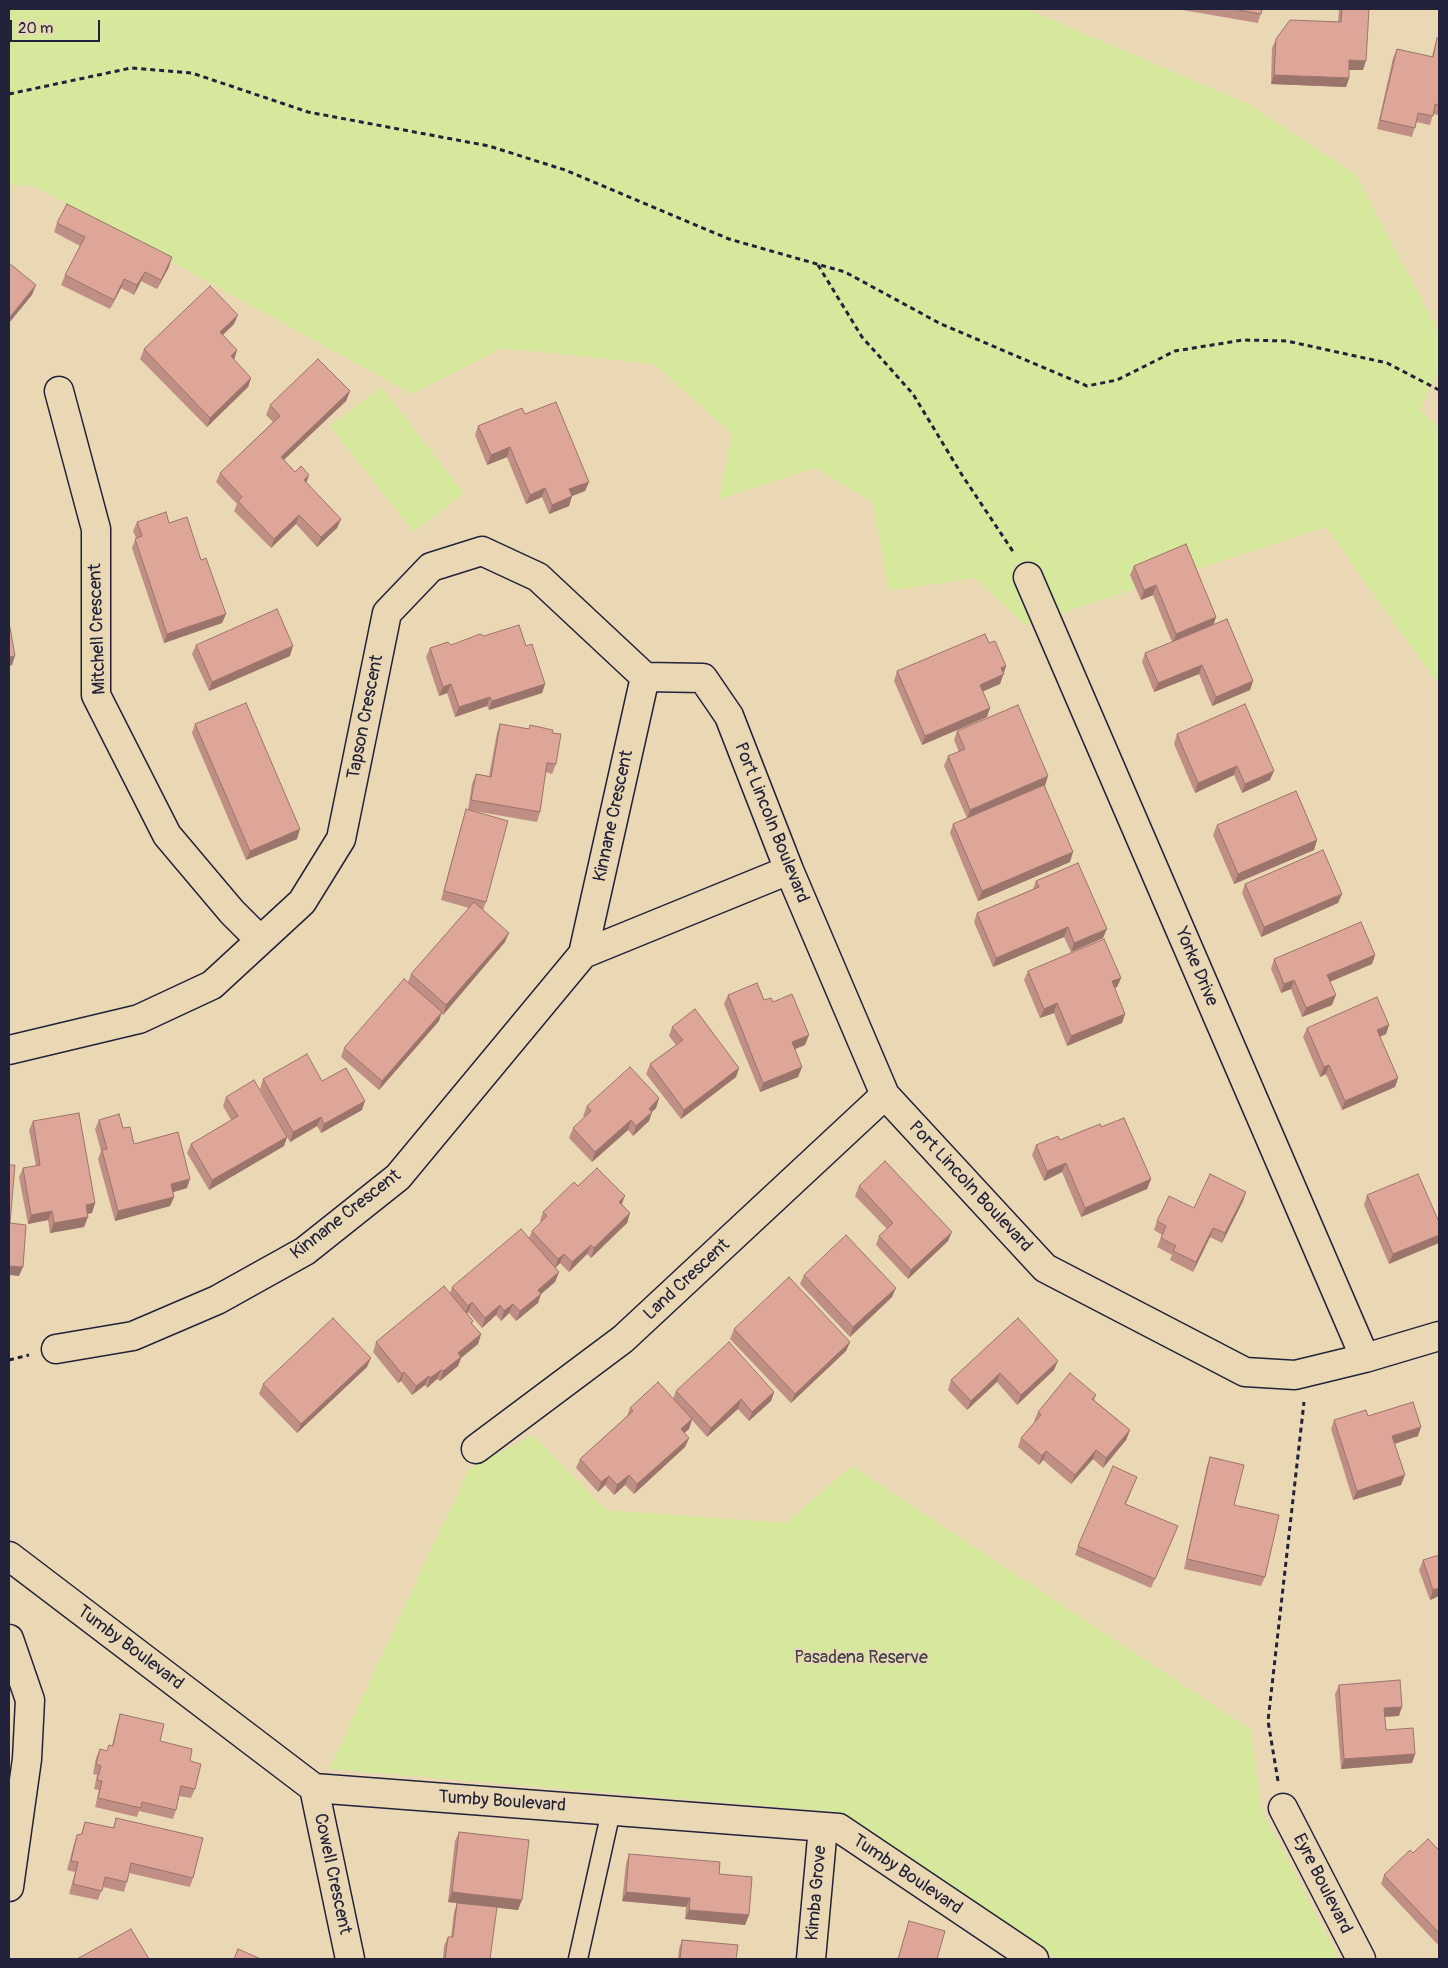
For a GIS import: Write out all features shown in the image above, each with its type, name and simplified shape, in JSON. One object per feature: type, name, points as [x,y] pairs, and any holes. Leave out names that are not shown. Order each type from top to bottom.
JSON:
[{"type":"street","name":"Mitchell Crescent","points":[[59,391],[96,529],[96,695],[167,836],[232,912],[260,940]]},
{"type":"street","name":"Tapson Crescent","points":[[9,1050],[138,1019],[212,985],[302,902],[341,839],[386,613],[431,567],[482,552],[538,577],[645,678]]},
{"type":"street","name":"Yorke Drive","points":[[1028,577],[1365,1358]]},
{"type":"street","name":"Port Lincoln Boulevard","points":[[645,678],[703,678],[729,716],[789,870],[885,1095],[1045,1268],[1245,1372],[1295,1375],[1365,1358],[1439,1336]]},
{"type":"street","name":"Kinnane Crescent","points":[[56,1349],[133,1336],[217,1300],[305,1251],[398,1176],[584,954],[645,678]]},
{"type":"street","name":"Kinnane Crescent","points":[[584,954],[789,870]]},
{"type":"street","name":"Land Crescent","points":[[476,1449],[623,1339],[885,1095]]},
{"type":"street","name":"Tumby Boulevard","points":[[9,1556],[314,1788],[839,1828],[1034,1959]]},
{"type":"street","points":[[9,1639],[30,1700],[27,1759],[9,1887]]},
{"type":"street","name":"Cowell Crescent","points":[[314,1788],[350,1959]]},
{"type":"street","name":"Eyre Boulevard","points":[[1283,1808],[1361,1959]]},
{"type":"street","name":"Kimba Grove","points":[[811,1959],[823,1827]]},
{"type":"lane","points":[[578,1959],[611,1811]]},
{"type":"path","points":[[9,94],[131,68],[192,73],[308,112],[489,146],[565,170],[729,238],[845,272],[940,324],[1086,386],[1117,380],[1175,352],[1252,340],[1287,341],[1387,363],[1439,390]]},
{"type":"path","points":[[818,264],[862,337],[913,394],[962,475],[1010,546],[1028,577]]},
{"type":"path","points":[[1283,1808],[1268,1722],[1308,1372]]},
{"type":"green space","points":[[9,9],[1027,9],[1248,104],[1355,174],[1439,332],[1439,370],[1420,410],[1436,425],[1439,425],[1439,682],[1437,683],[1326,527],[1025,625],[975,578],[889,591],[872,502],[815,468],[719,499],[732,434],[654,364],[502,348],[412,394],[34,186],[9,185]]},
{"type":"green space","points":[[381,387],[464,493],[414,532],[330,426]]},
{"type":"green space","name":"Pasadena Reserve","points":[[533,1435],[606,1510],[786,1523],[852,1466],[1251,1730],[1261,1809],[1339,1959],[1057,1959],[838,1812],[329,1769],[469,1469]]},
{"type":"building","points":[[1233,9],[1262,9],[1261,14]]},
{"type":"building","points":[[1342,9],[1369,9],[1366,61],[1349,60],[1349,78],[1274,75],[1276,39],[1290,20],[1341,22]]},
{"type":"building","points":[[1437,38],[1439,39],[1439,105],[1435,104],[1433,116],[1418,113],[1415,128],[1380,120],[1397,49],[1433,57]]},
{"type":"building","points":[[67,204],[172,257],[161,280],[145,272],[137,285],[124,279],[114,300],[65,275],[85,237],[57,223]]},
{"type":"building","points":[[9,263],[36,285],[9,318]]},
{"type":"building","points":[[210,286],[238,315],[220,332],[237,350],[231,356],[251,378],[210,418],[144,349]]},
{"type":"building","points":[[318,359],[350,391],[281,457],[295,472],[301,466],[309,475],[304,480],[341,519],[321,537],[299,515],[274,539],[238,501],[242,497],[220,473],[280,416],[270,405]]},
{"type":"building","points":[[556,402],[589,482],[569,489],[572,496],[552,505],[545,488],[530,495],[510,447],[491,455],[478,426],[522,408],[525,414]]},
{"type":"building","points":[[166,512],[169,523],[187,517],[201,560],[206,558],[226,614],[167,634],[135,539],[142,536],[137,522]]},
{"type":"building","points":[[1186,544],[1216,617],[1176,634],[1156,585],[1144,590],[1134,566]]},
{"type":"building","points":[[277,609],[293,646],[212,682],[196,645]]},
{"type":"building","points":[[1227,619],[1253,681],[1216,697],[1202,665],[1158,683],[1145,653]]},
{"type":"building","points":[[519,625],[526,646],[532,644],[545,684],[492,701],[490,697],[459,707],[451,684],[443,687],[430,648],[448,642],[451,645],[480,634],[484,636]]},
{"type":"building","points":[[9,627],[15,656],[9,657]]},
{"type":"building","points":[[985,634],[989,643],[995,641],[1006,666],[1001,668],[1004,674],[980,685],[990,708],[925,736],[897,671]]},
{"type":"building","points":[[246,703],[300,829],[250,851],[195,724]]},
{"type":"building","points":[[1245,704],[1274,771],[1245,784],[1237,766],[1198,783],[1177,734]]},
{"type":"building","points":[[1018,705],[1048,776],[970,810],[948,756],[965,749],[957,731]]},
{"type":"building","points":[[500,724],[529,729],[530,725],[553,730],[552,733],[561,734],[556,764],[547,763],[540,812],[471,800],[476,774],[491,777]]},
{"type":"building","points":[[1044,785],[1073,852],[982,891],[953,824]]},
{"type":"building","points":[[1296,791],[1317,840],[1238,874],[1217,825]]},
{"type":"building","points":[[466,809],[508,821],[486,902],[444,891]]},
{"type":"building","points":[[1323,850],[1342,894],[1264,927],[1245,884]]},
{"type":"building","points":[[1078,863],[1107,929],[1074,943],[1068,927],[996,958],[977,913],[1039,887],[1036,881]]},
{"type":"building","points":[[474,902],[509,933],[446,1005],[411,974]]},
{"type":"building","points":[[1361,922],[1375,955],[1327,975],[1336,995],[1306,1008],[1294,980],[1284,984],[1274,959]]},
{"type":"building","points":[[1104,939],[1121,978],[1112,981],[1125,1014],[1071,1036],[1057,1003],[1044,1009],[1028,971]]},
{"type":"building","points":[[404,979],[442,1012],[382,1081],[344,1048]]},
{"type":"building","points":[[757,983],[764,1000],[771,998],[773,1002],[792,994],[809,1035],[792,1042],[802,1067],[763,1083],[728,995]]},
{"type":"building","points":[[1377,997],[1389,1025],[1377,1030],[1398,1078],[1345,1101],[1329,1065],[1324,1067],[1307,1028]]},
{"type":"building","points":[[695,1009],[739,1068],[684,1110],[650,1064],[683,1040],[672,1027]]},
{"type":"building","points":[[307,1054],[322,1081],[346,1068],[365,1101],[324,1124],[321,1117],[293,1132],[263,1079]]},
{"type":"building","points":[[630,1067],[659,1098],[649,1109],[652,1112],[636,1126],[631,1120],[595,1152],[573,1128],[591,1111],[587,1106]]},
{"type":"building","points":[[254,1080],[287,1137],[212,1180],[191,1144],[238,1116],[226,1097]]},
{"type":"building","points":[[79,1113],[95,1203],[86,1205],[88,1217],[54,1223],[52,1211],[31,1215],[23,1168],[40,1165],[33,1121]]},
{"type":"building","points":[[119,1114],[123,1128],[130,1127],[134,1144],[178,1132],[190,1179],[171,1184],[174,1197],[118,1211],[102,1150],[107,1149],[99,1120]]},
{"type":"building","points":[[1124,1118],[1151,1179],[1085,1208],[1066,1163],[1047,1171],[1036,1145],[1058,1136],[1060,1140],[1100,1124],[1101,1127]]},
{"type":"building","points":[[885,1161],[952,1232],[911,1270],[879,1236],[893,1223],[859,1186]]},
{"type":"building","points":[[9,1165],[15,1165],[10,1223],[26,1225],[23,1267],[9,1266]]},
{"type":"building","points":[[597,1168],[625,1196],[619,1202],[630,1213],[594,1248],[591,1245],[572,1262],[564,1254],[558,1259],[532,1231],[547,1216],[543,1212],[574,1182],[578,1186]]},
{"type":"building","points":[[1210,1174],[1246,1192],[1225,1233],[1213,1228],[1196,1262],[1173,1251],[1176,1246],[1161,1238],[1166,1226],[1157,1221],[1169,1196],[1194,1208]]},
{"type":"building","points":[[1418,1174],[1439,1222],[1439,1235],[1393,1254],[1367,1195]]},
{"type":"building","points":[[521,1229],[559,1272],[538,1290],[541,1294],[520,1311],[513,1304],[504,1311],[500,1305],[485,1318],[472,1302],[468,1306],[452,1287]]},
{"type":"building","points":[[846,1235],[896,1288],[853,1327],[804,1275]]},
{"type":"building","points":[[789,1277],[850,1342],[795,1394],[734,1329]]},
{"type":"building","points":[[444,1286],[473,1321],[471,1323],[481,1334],[458,1353],[461,1357],[443,1371],[441,1370],[430,1378],[429,1376],[416,1386],[404,1372],[402,1374],[376,1342]]},
{"type":"building","points":[[333,1318],[371,1358],[301,1424],[263,1384]]},
{"type":"building","points":[[1018,1318],[1058,1361],[1021,1395],[1000,1373],[971,1401],[951,1380]]},
{"type":"building","points":[[729,1342],[774,1392],[752,1412],[741,1399],[711,1428],[676,1391]]},
{"type":"building","points":[[1070,1373],[1096,1395],[1092,1399],[1130,1430],[1106,1458],[1096,1450],[1075,1475],[1046,1451],[1042,1456],[1021,1438],[1041,1415],[1038,1412]]},
{"type":"building","points":[[658,1382],[692,1419],[681,1429],[689,1438],[637,1484],[629,1475],[617,1485],[609,1476],[601,1482],[580,1459],[633,1411],[630,1408]]},
{"type":"building","points":[[1413,1402],[1421,1427],[1392,1436],[1405,1475],[1357,1491],[1334,1420],[1366,1410],[1368,1416]]},
{"type":"building","points":[[1210,1457],[1244,1465],[1234,1505],[1279,1515],[1265,1577],[1187,1559]]},
{"type":"building","points":[[1113,1466],[1137,1477],[1125,1504],[1178,1526],[1155,1579],[1078,1546]]},
{"type":"building","points":[[1439,1555],[1439,1588],[1433,1590],[1423,1560]]},
{"type":"building","points":[[1400,1680],[1402,1707],[1384,1708],[1386,1730],[1413,1728],[1415,1754],[1344,1759],[1339,1685]]},
{"type":"building","points":[[120,1714],[164,1724],[160,1741],[192,1749],[190,1761],[201,1764],[195,1789],[181,1786],[176,1810],[142,1802],[141,1808],[98,1798],[102,1781],[97,1780],[101,1766],[96,1764],[100,1749],[107,1751],[109,1745],[113,1746]]},
{"type":"building","points":[[116,1818],[203,1838],[193,1878],[131,1863],[127,1882],[105,1877],[102,1891],[73,1884],[78,1862],[71,1861],[77,1835],[82,1834],[85,1822],[114,1828]]},
{"type":"building","points":[[459,1832],[529,1840],[522,1900],[452,1892]]},
{"type":"building","points":[[1428,1839],[1439,1850],[1439,1933],[1384,1875],[1410,1850],[1413,1853]]},
{"type":"building","points":[[629,1854],[720,1862],[719,1874],[752,1877],[749,1915],[689,1910],[690,1898],[626,1892]]},
{"type":"building","points":[[457,1903],[497,1907],[490,1959],[445,1959],[448,1937],[453,1937]]},
{"type":"building","points":[[909,1921],[945,1931],[937,1959],[898,1959]]},
{"type":"building","points":[[131,1929],[149,1959],[77,1959]]},
{"type":"building","points":[[682,1940],[738,1945],[736,1959],[680,1959]]},
{"type":"building","points":[[238,1949],[261,1959],[234,1959]]}]
